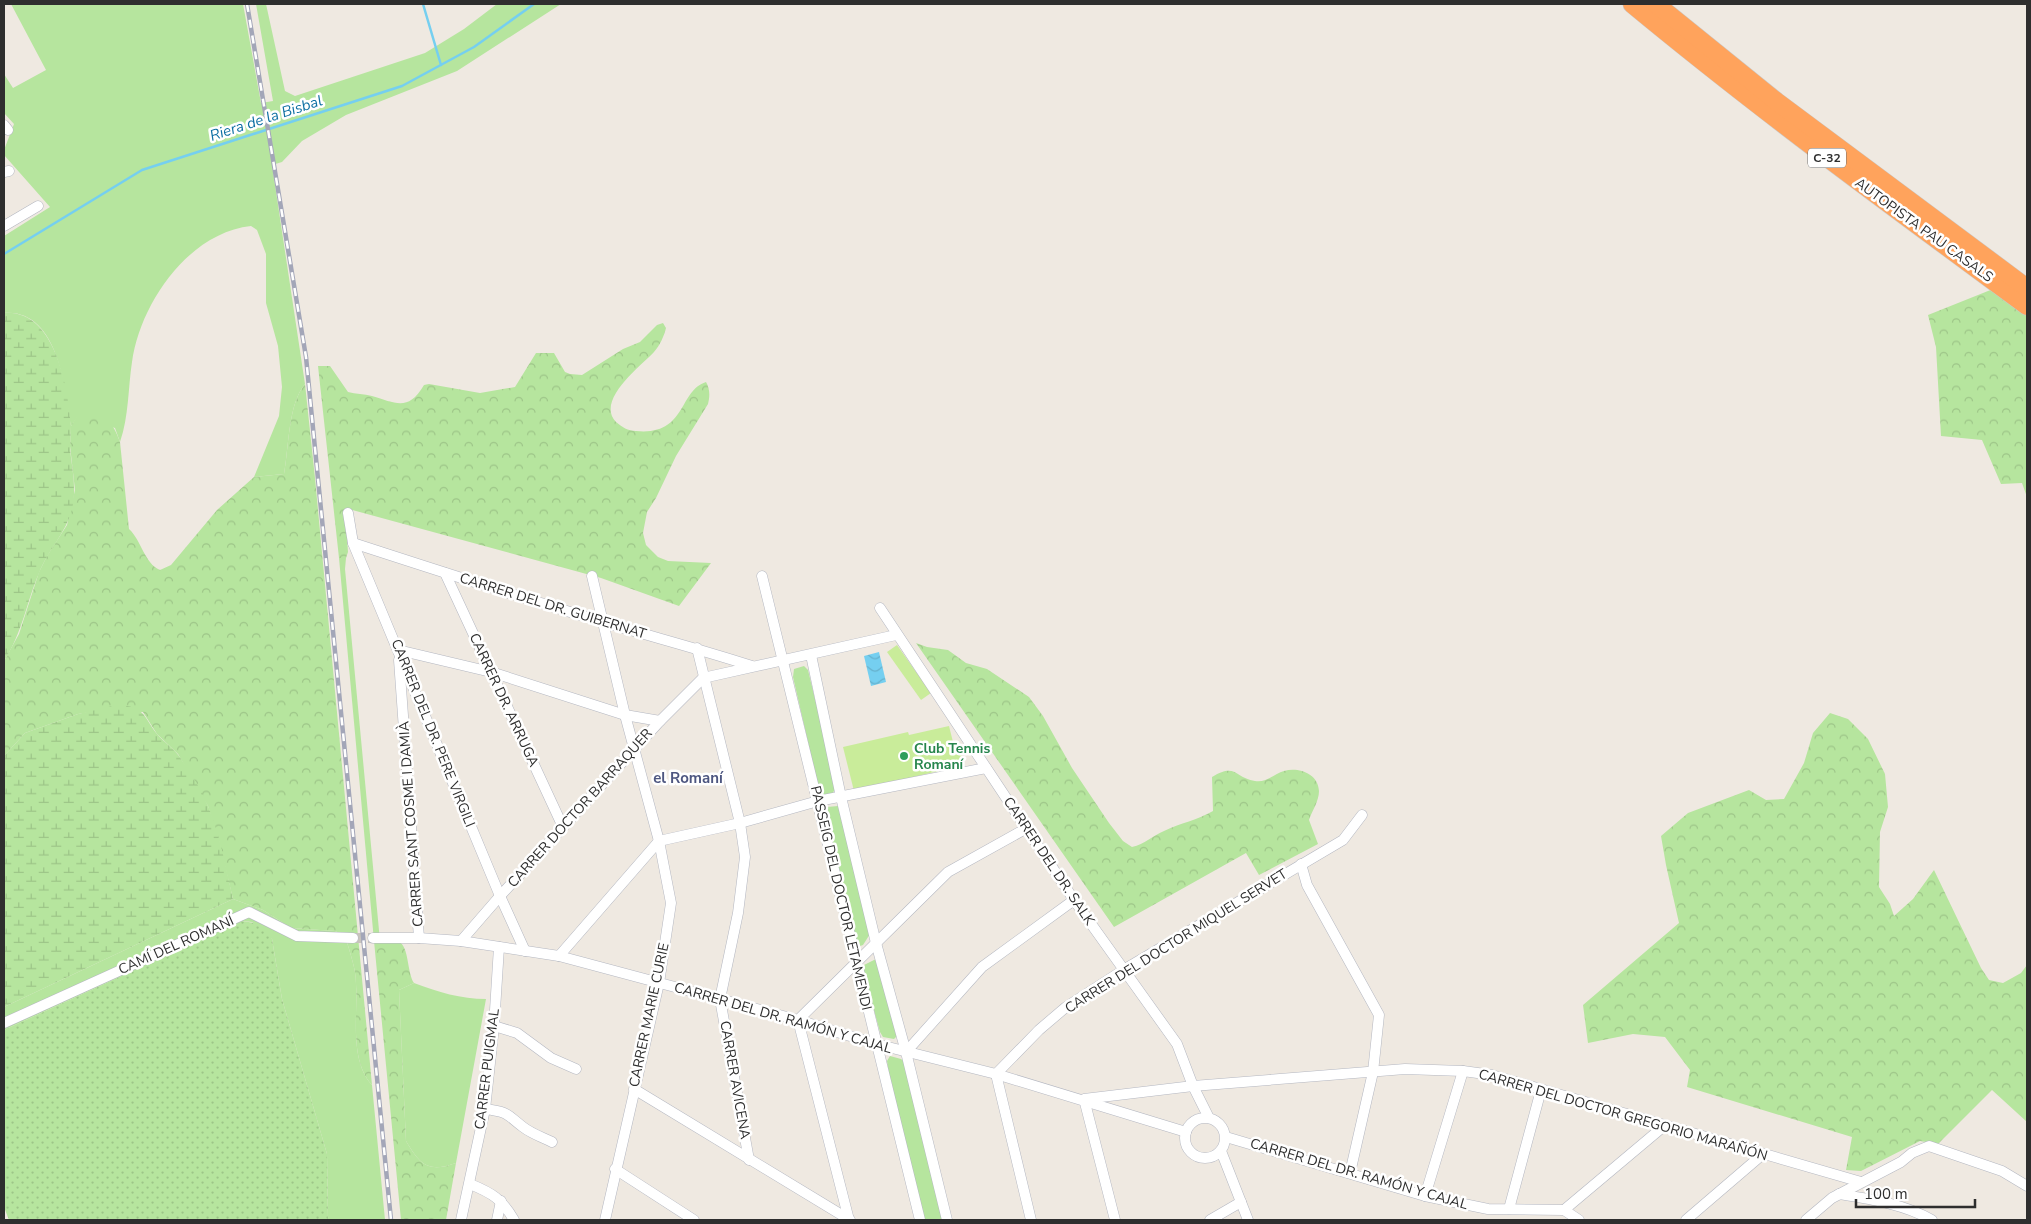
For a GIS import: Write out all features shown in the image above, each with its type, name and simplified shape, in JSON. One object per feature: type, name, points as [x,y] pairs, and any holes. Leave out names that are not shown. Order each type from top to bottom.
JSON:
[{"type":"highway","name":"AUTOPISTA PAU CASALS","points":[[1632,4],[1717,73],[1836,164],[2027,306]]},
{"type":"highway","name":"AUTOPISTA PAU CASALS","points":[[1656,4],[1806,123],[2027,288]]},
{"type":"street","points":[[4,226],[38,206]]},
{"type":"street","name":"CARRER DEL DR. PERE VIRGILI","points":[[348,513],[353,543],[500,896],[525,951]]},
{"type":"street","name":"CARRER DEL DR. GUIBERNAT","points":[[353,543],[604,622],[697,648],[753,667]]},
{"type":"street","name":"CARRER DR. ARRUGA","points":[[445,573],[563,827]]},
{"type":"street","name":"CARRER MARIE CURIE","points":[[592,576],[625,715],[659,841],[671,903],[659,983],[604,1220]]},
{"type":"street","name":"PASSEIG DEL DOCTOR LETAMENDI","points":[[762,576],[920,1220]]},
{"type":"street","name":"CARRER DEL DR. SALK","points":[[880,608],[896,635],[1074,900],[1177,1044],[1193,1086],[1209,1118]]},
{"type":"street","points":[[703,678],[896,635]]},
{"type":"street","name":"CARRER AVICENA","points":[[697,648],[740,823],[745,857],[738,913],[720,999],[749,1160]]},
{"type":"street","points":[[398,650],[491,672],[625,715],[660,721]]},
{"type":"street","name":"CARRER SANT COSME I DAMIÀ","points":[[398,650],[419,938]]},
{"type":"street","name":"PASSEIG DEL DOCTOR LETAMENDI","points":[[811,655],[841,797],[876,943],[906,1052],[947,1220]]},
{"type":"street","name":"CARRER DOCTOR BARRAQUER","points":[[461,941],[634,749],[703,678]]},
{"type":"street","points":[[559,956],[659,841],[740,823],[818,801],[986,768]]},
{"type":"street","name":"CARRER DEL DOCTOR MIQUEL SERVET","points":[[996,1074],[1039,1030],[1066,1007],[1125,969],[1343,840],[1362,815]]},
{"type":"street","points":[[850,1220],[798,1020],[948,872],[1027,828]]},
{"type":"street","points":[[1301,864],[1307,885],[1379,1015],[1373,1072],[1350,1174]]},
{"type":"street","points":[[906,1052],[982,967],[1074,900]]},
{"type":"street","name":"CAMÍ DEL ROMANÍ","points":[[4,1023],[249,912],[297,936],[353,938]]},
{"type":"street","name":"CARRER DEL DR. RAMÓN Y CAJAL","points":[[373,938],[419,938],[461,941],[559,956],[798,1020],[876,1044],[996,1074],[1084,1099],[1186,1132]]},
{"type":"street","name":"CARRER PUIGMAL","points":[[461,1220],[485,1109],[494,1026],[499,947]]},
{"type":"street","points":[[494,1026],[517,1032],[551,1058],[576,1069]]},
{"type":"street","name":"CARRER DEL DOCTOR GREGORIO MARAÑÓN","points":[[1084,1099],[1193,1086],[1404,1069],[1463,1071],[1492,1075],[1861,1182]]},
{"type":"street","points":[[1425,1196],[1463,1071]]},
{"type":"street","points":[[996,1074],[1031,1220]]},
{"type":"street","points":[[634,1089],[850,1220]]},
{"type":"street","points":[[1509,1209],[1541,1090]]},
{"type":"street","points":[[1084,1099],[1115,1220]]},
{"type":"street","points":[[485,1109],[502,1112],[513,1117],[523,1127],[552,1142]]},
{"type":"street","points":[[1209,1118],[1221,1124],[1226,1137],[1221,1151],[1209,1158],[1195,1155],[1186,1144],[1186,1132],[1190,1124],[1196,1120],[1209,1118]]},
{"type":"street","points":[[1579,1220],[1564,1210],[1664,1126]]},
{"type":"street","name":"CARRER DEL DR. RAMÓN Y CAJAL","points":[[1226,1137],[1425,1196],[1488,1209],[1564,1210]]},
{"type":"street","points":[[1806,1220],[1832,1198],[1901,1162],[1912,1153],[1929,1146],[2002,1171],[2027,1186]]},
{"type":"street","points":[[1221,1151],[1248,1220]]},
{"type":"street","points":[[1686,1220],[1763,1154]]},
{"type":"street","points":[[615,1169],[694,1220]]},
{"type":"street","points":[[470,1184],[491,1192],[506,1206],[514,1220]]},
{"type":"street","points":[[1839,1194],[1877,1200],[1932,1220]]},
{"type":"street","points":[[498,1220],[501,1201]]},
{"type":"street","points":[[1210,1220],[1241,1202]]},
{"type":"green space","points":[[11,4],[243,4],[261,103],[273,101],[256,4],[266,4],[285,91],[295,96],[425,53],[464,29],[497,4],[561,4],[457,71],[346,115],[302,141],[282,162],[272,165],[305,384],[299,393],[292,414],[284,474],[254,477],[279,416],[282,387],[278,346],[266,303],[266,254],[257,230],[251,226],[228,231],[207,242],[188,257],[171,275],[157,295],[145,317],[137,340],[132,362],[125,422],[120,442],[115,428],[78,416],[71,426],[61,372],[56,354],[47,337],[36,324],[22,315],[4,313],[4,236],[50,207],[4,155],[4,150],[14,124],[4,113],[4,74],[13,88],[46,70]]},
{"type":"green space","points":[[1993,289],[2027,315],[2027,497],[2022,483],[2001,484],[1982,440],[1941,436],[1936,347],[1928,315]]},
{"type":"green space","points":[[4,313],[21,315],[36,323],[56,353],[62,372],[69,410],[71,426],[70,449],[74,486],[72,509],[69,518],[43,565],[16,639],[4,661]]},
{"type":"green space","points":[[663,323],[666,328],[660,343],[654,352],[631,374],[616,394],[611,404],[611,413],[616,422],[623,427],[636,431],[653,431],[665,427],[673,420],[690,394],[697,387],[706,382],[708,387],[708,404],[676,456],[656,498],[647,512],[643,533],[646,545],[658,557],[668,561],[711,563],[679,606],[601,578],[345,508],[348,552],[346,558],[339,558],[318,366],[330,366],[348,392],[401,403],[412,399],[424,385],[429,384],[480,393],[515,387],[536,353],[554,353],[565,372],[582,375],[623,349],[640,342],[657,325]]},
{"type":"green space","points":[[305,384],[372,1085],[365,1075],[357,1050],[356,978],[346,939],[342,934],[335,931],[291,928],[263,910],[233,899],[219,841],[208,806],[178,754],[157,734],[143,712],[97,711],[78,714],[25,733],[4,756],[4,661],[19,634],[39,572],[67,525],[75,490],[70,446],[71,426],[77,416],[93,415],[105,419],[117,434],[120,442],[129,529],[150,562],[160,570],[171,565],[217,510],[254,477],[284,474],[292,414],[299,393]]},
{"type":"green space","points":[[339,558],[346,558],[345,569],[380,941],[374,941]]},
{"type":"green space","points":[[916,643],[927,647],[948,650],[966,663],[987,669],[1029,697],[1043,716],[1072,768],[1109,823],[1123,841],[1132,847],[1170,828],[1213,811],[1212,777],[1226,771],[1235,772],[1255,781],[1266,780],[1289,770],[1301,771],[1311,776],[1318,785],[1319,795],[1309,820],[1318,844],[1259,875],[1246,853],[1114,927]]},
{"type":"green space","name":"Club Tennis Romaní","points":[[897,645],[931,693],[921,700],[887,652]]},
{"type":"green space","points":[[804,666],[808,670],[836,786],[833,793],[825,795],[820,794],[793,677],[794,669]]},
{"type":"green space","points":[[117,705],[133,707],[142,713],[157,734],[179,756],[195,781],[208,806],[216,828],[233,899],[4,1007],[4,756],[25,733],[78,714]]},
{"type":"green space","points":[[1830,713],[1848,719],[1868,739],[1885,774],[1888,807],[1880,832],[1879,887],[1890,904],[1894,916],[1913,899],[1934,870],[1981,968],[1989,980],[2003,983],[2021,973],[2027,965],[2027,1122],[1992,1090],[1938,1144],[1920,1141],[1861,1171],[1846,1170],[1852,1137],[1687,1087],[1690,1070],[1665,1037],[1633,1034],[1588,1043],[1583,1005],[1679,923],[1661,836],[1688,813],[1749,790],[1766,800],[1784,799],[1804,763],[1813,733]]},
{"type":"green space","name":"Club Tennis Romaní","points":[[949,726],[954,746],[959,745],[964,765],[854,791],[843,747],[908,732],[909,735]]},
{"type":"green space","points":[[838,806],[870,934],[863,945],[857,947],[825,814],[827,807]]},
{"type":"green space","points":[[233,899],[263,910],[291,928],[335,931],[342,934],[346,939],[356,978],[357,1050],[365,1075],[372,1085],[385,1220],[328,1220],[327,1154],[282,999],[272,939],[252,922],[241,921],[4,1030],[4,1007]]},
{"type":"green space","points":[[241,921],[251,922],[263,928],[272,939],[282,999],[327,1154],[328,1220],[9,1220],[4,1207],[4,1030]]},
{"type":"green space","points":[[374,941],[393,941],[399,942],[402,945],[405,949],[414,983],[399,990],[406,1141],[416,1156],[426,1165],[438,1167],[456,1163],[446,1220],[401,1220]]},
{"type":"green space","points":[[876,959],[896,1030],[896,1037],[894,1039],[883,1037],[880,1032],[864,974],[864,965]]},
{"type":"green space","points":[[414,983],[468,998],[486,999],[456,1163],[446,1166],[432,1167],[426,1165],[416,1156],[406,1141],[399,990]]},
{"type":"green space","points":[[890,1056],[901,1059],[906,1063],[943,1220],[925,1220],[889,1075],[887,1061]]},
{"type":"water","points":[[879,652],[886,682],[871,686],[864,656]]},
{"type":"waterway","points":[[423,4],[441,65]]},
{"type":"waterway","name":"Riera de la Bisbal","points":[[4,254],[142,170],[402,86],[474,47],[534,4]]},
{"type":"tunnel","points":[[353,938],[373,938]]},
{"type":"railway","points":[[247,4],[306,357],[391,1220]]},
{"type":"place","name":"Club Tennis Romaní","points":[[904,756]]},
{"type":"district","name":"el Romaní","points":[[688,778]]}]
